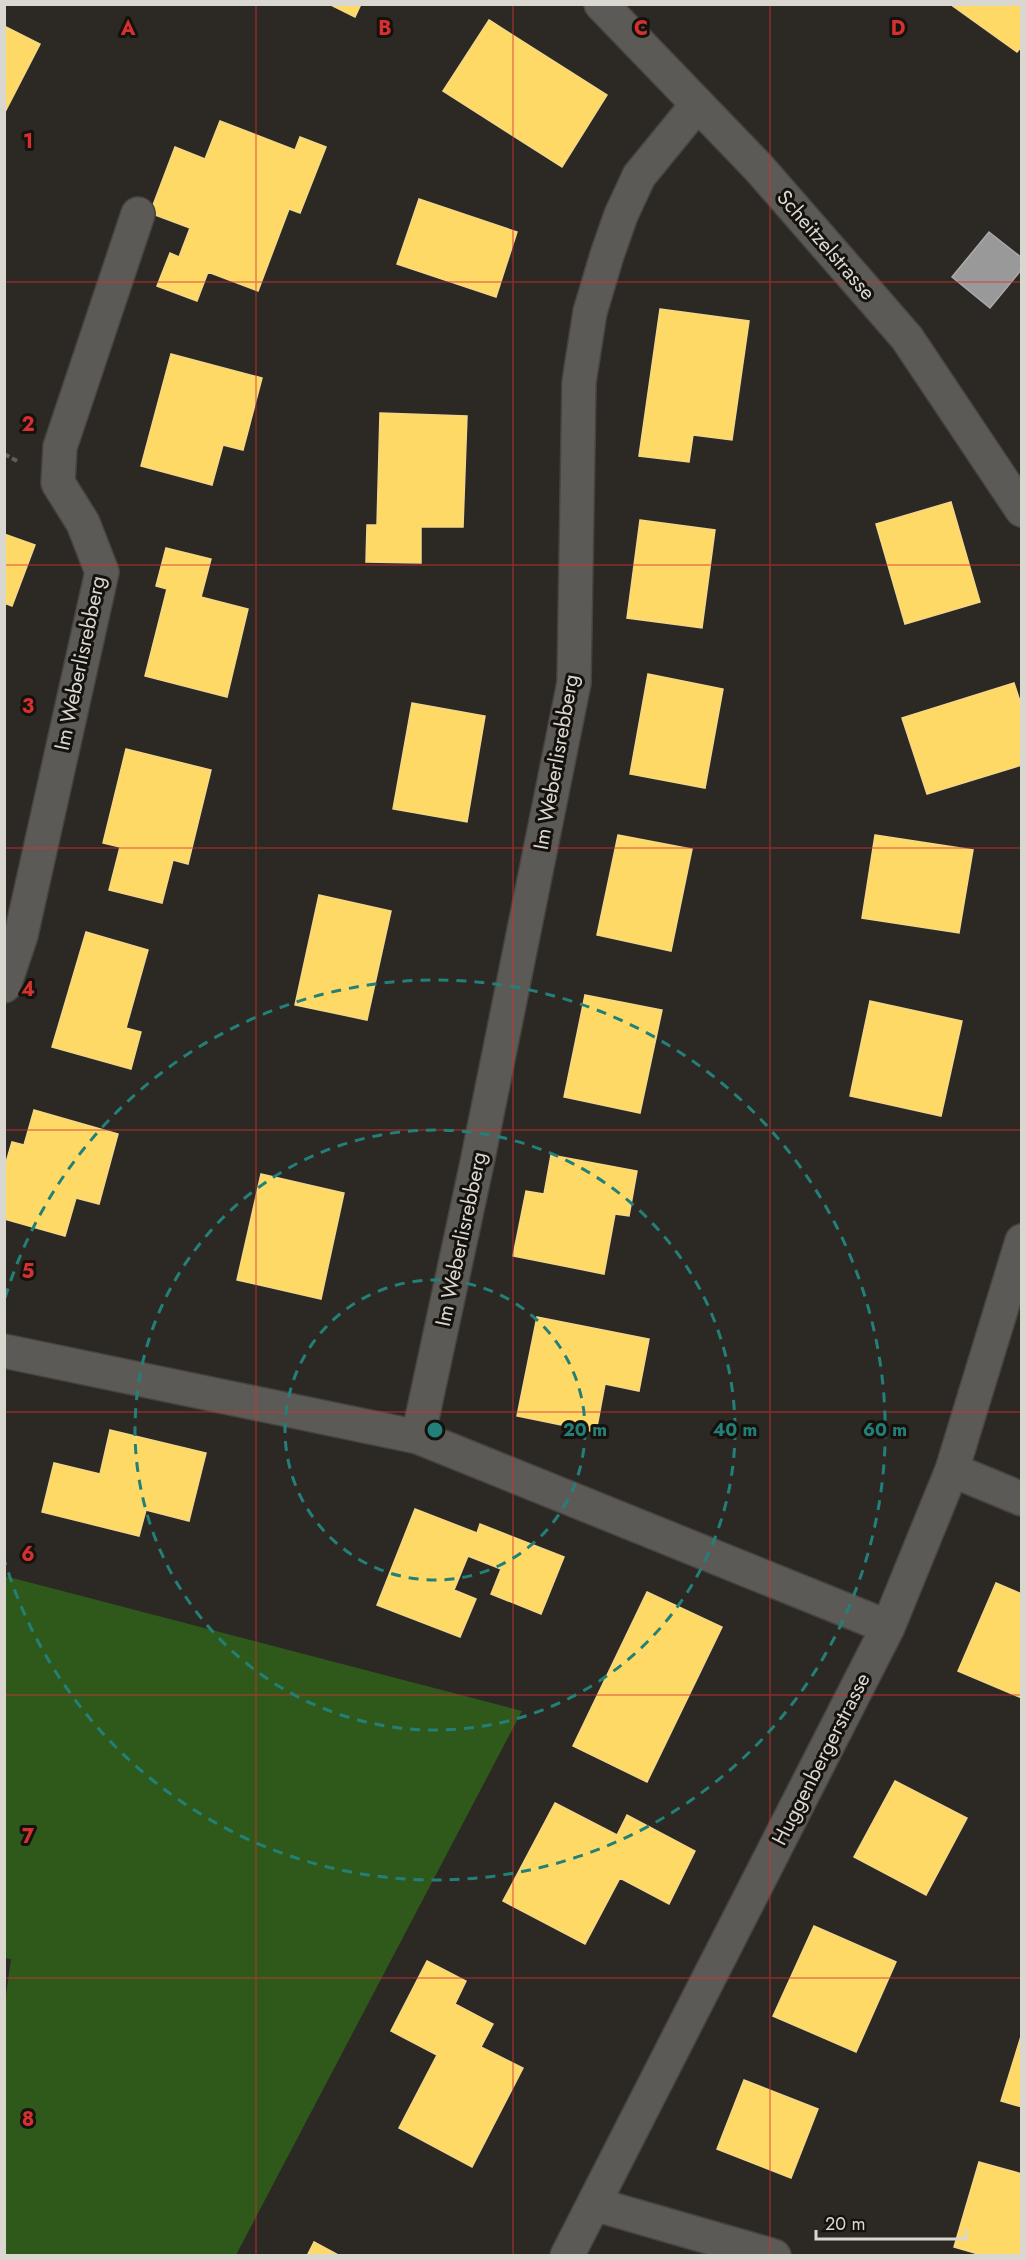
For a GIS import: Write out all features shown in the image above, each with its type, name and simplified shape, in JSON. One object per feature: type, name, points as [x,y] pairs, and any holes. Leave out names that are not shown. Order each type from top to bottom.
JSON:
[{"type":"street","name":"Scheitzelstrasse","points":[[601,4],[759,168],[907,338],[1022,510]]},
{"type":"street","name":"Im Weberlisrebberg","points":[[418,1437],[477,1163],[574,683],[579,382],[590,312],[610,245],[639,176],[697,105]]},
{"type":"street","name":"Im Weberlisrebberg","points":[[4,986],[21,934],[102,572],[83,523],[58,483],[60,447],[138,214]]},
{"type":"street","name":"Huggenbergerstrasse","points":[[567,2256],[888,1628],[952,1470],[1022,1241]]},
{"type":"street","points":[[4,1351],[418,1437],[888,1628]]},
{"type":"street","points":[[952,1470],[1022,1499]]},
{"type":"street","points":[[594,2205],[774,2256]]},
{"type":"green space","points":[[5,1576],[522,1711],[236,2255],[5,2255],[4,2009],[11,1959],[4,1958]]},
{"type":"building: Wohnen","points":[[329,4],[361,4],[355,17]]},
{"type":"building: Wohnen","points":[[950,4],[1022,4],[1022,46],[1017,52]]},
{"type":"building: Wohnen","points":[[489,20],[607,95],[562,167],[443,91]]},
{"type":"building: Wohnen","points":[[4,26],[40,44],[4,114]]},
{"type":"building: Wohnen","points":[[220,121],[295,150],[300,137],[326,147],[300,213],[289,209],[258,291],[208,272],[197,301],[157,286],[170,253],[179,257],[190,228],[150,213],[175,147],[205,159]]},
{"type":"building: Wohnen","points":[[419,199],[517,232],[496,297],[397,264]]},
{"type":"building: Wohnen","points":[[660,309],[749,321],[732,440],[693,435],[689,462],[639,456]]},
{"type":"building: Wohnen","points":[[171,354],[262,378],[243,450],[223,445],[212,485],[141,466]]},
{"type":"building: Wohnen","points":[[380,413],[467,416],[463,527],[421,527],[421,563],[366,562],[367,525],[377,525]]},
{"type":"building: Wohnen","points":[[951,502],[980,602],[905,624],[876,524]]},
{"type":"building: Wohnen","points":[[640,520],[715,530],[702,628],[627,618]]},
{"type":"building: Wohnen","points":[[4,534],[35,545],[12,606],[4,603]]},
{"type":"building: Wohnen","points":[[166,548],[211,559],[201,597],[248,609],[227,697],[145,676],[167,589],[156,586]]},
{"type":"building: Wohnen","points":[[648,674],[723,689],[705,788],[630,774]]},
{"type":"building: Wohnen","points":[[1014,683],[1022,707],[1022,765],[927,794],[902,718]]},
{"type":"building: Wohnen","points":[[412,703],[485,716],[467,822],[393,809]]},
{"type":"building: Wohnen","points":[[126,749],[211,770],[188,864],[173,860],[162,903],[109,890],[120,847],[103,843]]},
{"type":"building: Wohnen","points":[[618,835],[692,849],[671,951],[597,935]]},
{"type":"building: Wohnen","points":[[875,835],[973,850],[959,933],[862,918]]},
{"type":"building: Wohnen","points":[[319,895],[391,911],[367,1020],[295,1005]]},
{"type":"building: Wohnen","points":[[86,932],[148,950],[126,1028],[141,1032],[131,1069],[52,1047]]},
{"type":"building: Wohnen","points":[[585,995],[662,1010],[640,1113],[564,1097]]},
{"type":"building: Wohnen","points":[[870,1001],[962,1021],[941,1116],[850,1096]]},
{"type":"building: Wohnen","points":[[34,1110],[118,1134],[99,1204],[76,1198],[65,1236],[4,1219],[4,1169],[12,1142],[24,1145]]},
{"type":"building: Wohnen","points":[[551,1155],[637,1171],[629,1216],[615,1214],[604,1274],[513,1256],[526,1191],[544,1194]]},
{"type":"building: Wohnen","points":[[261,1174],[344,1193],[321,1299],[237,1280]]},
{"type":"building: Wohnen","points":[[537,1317],[649,1339],[639,1391],[605,1384],[596,1432],[517,1416]]},
{"type":"building: Wohnen","points":[[110,1430],[206,1453],[189,1521],[146,1510],[139,1536],[42,1512],[54,1463],[100,1474]]},
{"type":"building: Wohnen","points":[[415,1509],[477,1533],[480,1524],[564,1557],[541,1614],[491,1594],[501,1569],[468,1556],[454,1590],[476,1599],[460,1637],[377,1605]]},
{"type":"building: Wohnen","points":[[996,1583],[1022,1594],[1022,1698],[958,1671]]},
{"type":"building: Wohnen","points":[[647,1592],[722,1627],[647,1782],[573,1746]]},
{"type":"building: Wohnen","points":[[895,1781],[967,1818],[926,1895],[854,1857]]},
{"type":"building: Wohnen","points":[[555,1803],[617,1835],[627,1815],[695,1851],[669,1904],[620,1878],[585,1944],[503,1901]]},
{"type":"building: Wohnen","points":[[814,1926],[896,1962],[856,2052],[773,2016]]},
{"type":"building: Wohnen","points":[[427,1961],[466,1981],[455,2004],[493,2024],[481,2047],[523,2068],[472,2167],[399,2128],[437,2055],[391,2031]]},
{"type":"building: Wohnen","points":[[1022,2033],[1022,2107],[1001,2101]]},
{"type":"building: Wohnen","points":[[744,2080],[818,2109],[791,2178],[717,2149]]},
{"type":"building: Wohnen","points":[[979,2162],[1022,2174],[1022,2256],[985,2256],[954,2247]]},
{"type":"building: Wohnen","points":[[314,2242],[340,2256],[307,2256]]},
{"type":"building: Industrie","points":[[989,232],[1022,258],[1022,269],[990,308],[952,277]]}]
